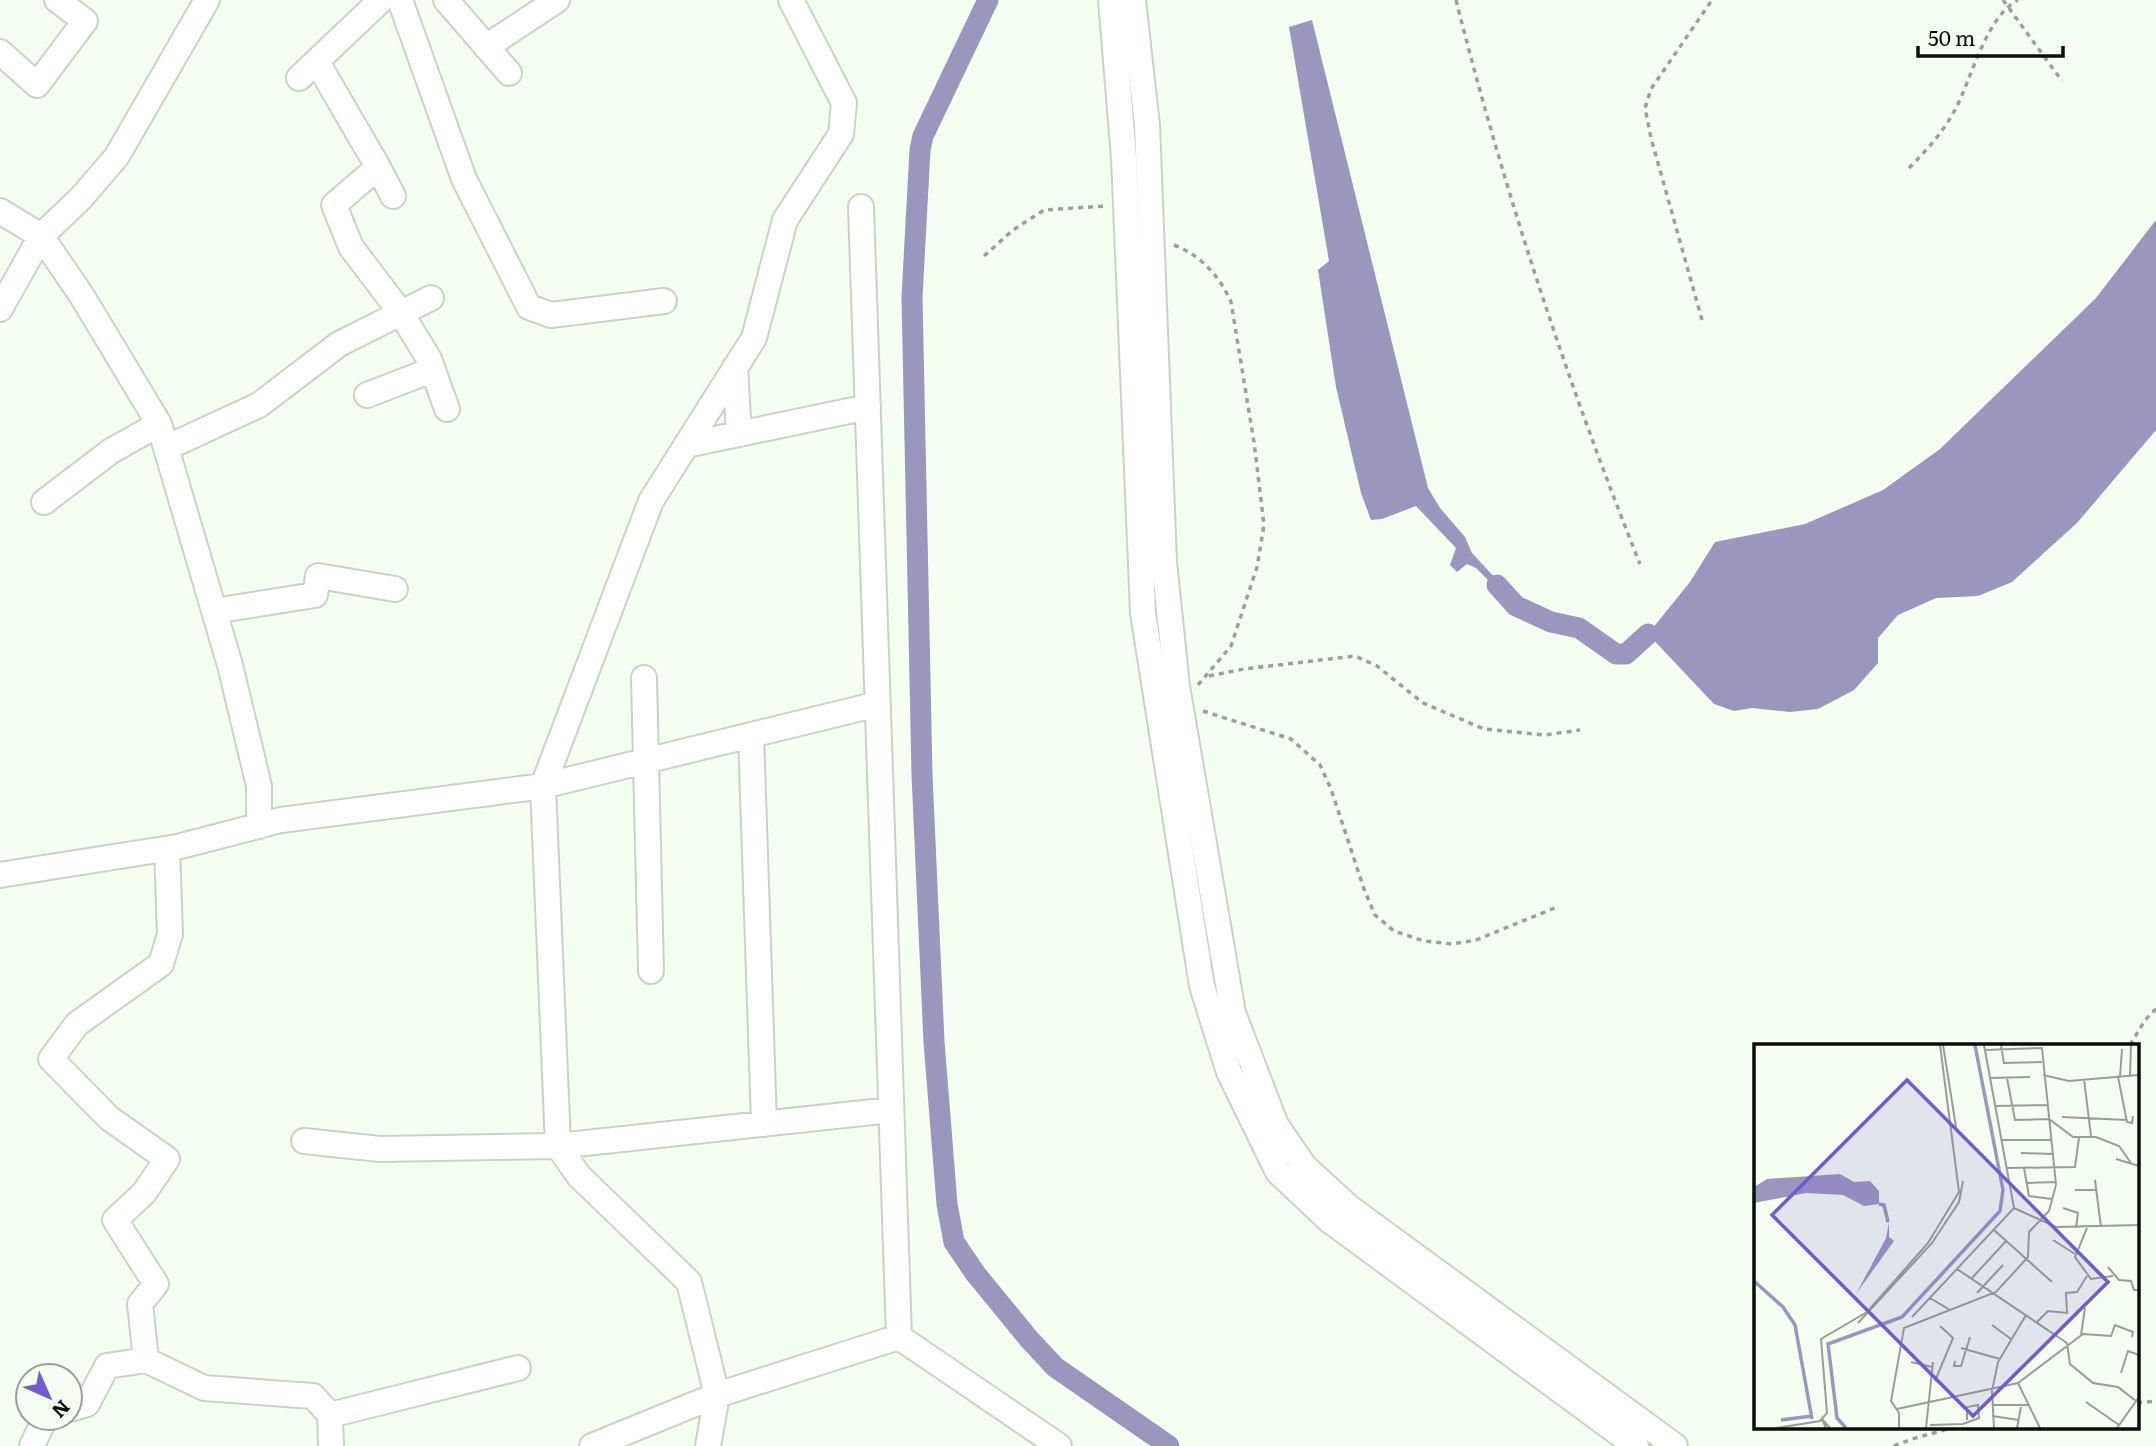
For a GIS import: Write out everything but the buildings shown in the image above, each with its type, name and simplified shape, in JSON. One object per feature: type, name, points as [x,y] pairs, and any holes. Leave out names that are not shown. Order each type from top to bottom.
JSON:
[{"type":"street","points":[[0,52],[37,85],[85,21],[57,0]]},
{"type":"street","points":[[0,309],[41,236],[81,198],[117,156],[207,0]]},
{"type":"street","points":[[381,0],[308,70],[378,167],[393,196]]},
{"type":"street","points":[[400,0],[464,179],[529,307],[551,315],[664,301]]},
{"type":"street","points":[[446,0],[509,74]]},
{"type":"street","points":[[486,47],[557,0]]},
{"type":"street","points":[[708,1446],[717,1395],[690,1282],[579,1176],[558,1146],[543,786],[651,501],[754,338],[785,220],[841,134],[844,103],[791,0]]},
{"type":"street","points":[[1111,0],[1126,206],[1139,236]]},
{"type":"street","points":[[1133,0],[1147,125],[1139,236],[1143,613],[1168,705],[1202,986],[1229,1072],[1278,1172],[1329,1220],[1392,1252],[1675,1446]]},
{"type":"street","points":[[378,167],[334,205],[351,247],[401,313],[429,359],[447,409]]},
{"type":"street","points":[[861,207],[899,1337]]},
{"type":"street","points":[[0,211],[41,236],[82,296],[163,436],[230,665],[259,786],[259,826]]},
{"type":"street","points":[[44,502],[111,452],[259,405],[339,344],[431,298]]},
{"type":"street","points":[[735,367],[739,434]]},
{"type":"street","points":[[367,395],[432,370]]},
{"type":"street","points":[[686,445],[868,407]]},
{"type":"street","points":[[214,611],[315,595],[318,576],[395,589]]},
{"type":"street","points":[[644,678],[651,971]]},
{"type":"street","points":[[0,875],[167,849],[281,820],[543,786],[878,704]]},
{"type":"street","points":[[751,735],[764,1124]]},
{"type":"street","points":[[146,1360],[140,1304],[156,1284],[115,1220],[144,1193],[167,1159],[109,1118],[51,1059],[77,1024],[161,964],[170,934],[167,849]]},
{"type":"street","points":[[304,1141],[380,1149],[558,1146],[891,1110]]},
{"type":"street","points":[[1392,1252],[1636,1446]]},
{"type":"street","points":[[592,1446],[717,1395],[899,1337]]},
{"type":"street","points":[[899,1337],[1059,1446]]},
{"type":"street","points":[[84,1405],[87,1404],[107,1366],[146,1360],[204,1388],[313,1396],[330,1415],[331,1446]]},
{"type":"street","points":[[330,1415],[518,1368]]},
{"type":"path","points":[[1456,0],[1481,100],[1550,315],[1609,488],[1640,564]]},
{"type":"path","points":[[1702,320],[1645,108],[1651,89],[1712,0]]},
{"type":"path","points":[[2003,0],[2062,81]]},
{"type":"path","points":[[1909,168],[1928,150],[1956,108],[1979,51],[2007,5],[2018,0]]},
{"type":"path","points":[[984,256],[1013,230],[1044,210],[1126,206]]},
{"type":"path","points":[[1139,236],[1182,248],[1206,265],[1223,283],[1231,302],[1254,442],[1264,525],[1257,568],[1231,646],[1207,676],[1168,705]]},
{"type":"path","points":[[1207,676],[1355,656],[1377,666],[1423,703],[1484,729],[1545,735],[1580,730]]},
{"type":"path","points":[[1168,705],[1291,739],[1313,758],[1320,765],[1331,789],[1364,889],[1376,915],[1394,931],[1424,941],[1452,944],[1476,940],[1557,907]]},
{"type":"path","points":[[2131,1044],[2156,1010]]},
{"type":"path","points":[[2138,1403],[2156,1401]]},
{"type":"path","points":[[1894,1446],[1912,1438],[1951,1428]]},
{"type":"shaded area","points":[[1312,20],[1428,488],[1440,508],[1465,537],[1472,553],[1498,581],[1495,587],[1476,568],[1467,564],[1457,572],[1450,565],[1456,548],[1416,506],[1382,519],[1371,520],[1361,493],[1336,387],[1318,270],[1329,261],[1289,27]]},
{"type":"shaded area","points":[[2156,220],[2156,430],[2077,523],[2012,582],[1978,596],[1936,598],[1898,615],[1878,638],[1878,663],[1854,690],[1818,709],[1790,712],[1752,708],[1734,711],[1714,704],[1648,634],[1690,582],[1715,542],[1805,524],[1883,490],[1940,449],[2096,298]]},
{"type":"waterway","points":[[988,0],[923,136],[912,297],[922,775],[934,1042],[947,1204],[954,1242],[975,1273],[1029,1339],[1055,1367],[1169,1446]]},
{"type":"waterway","points":[[1497,585],[1516,606],[1551,622],[1579,628],[1616,654],[1626,654],[1648,634]]}]
